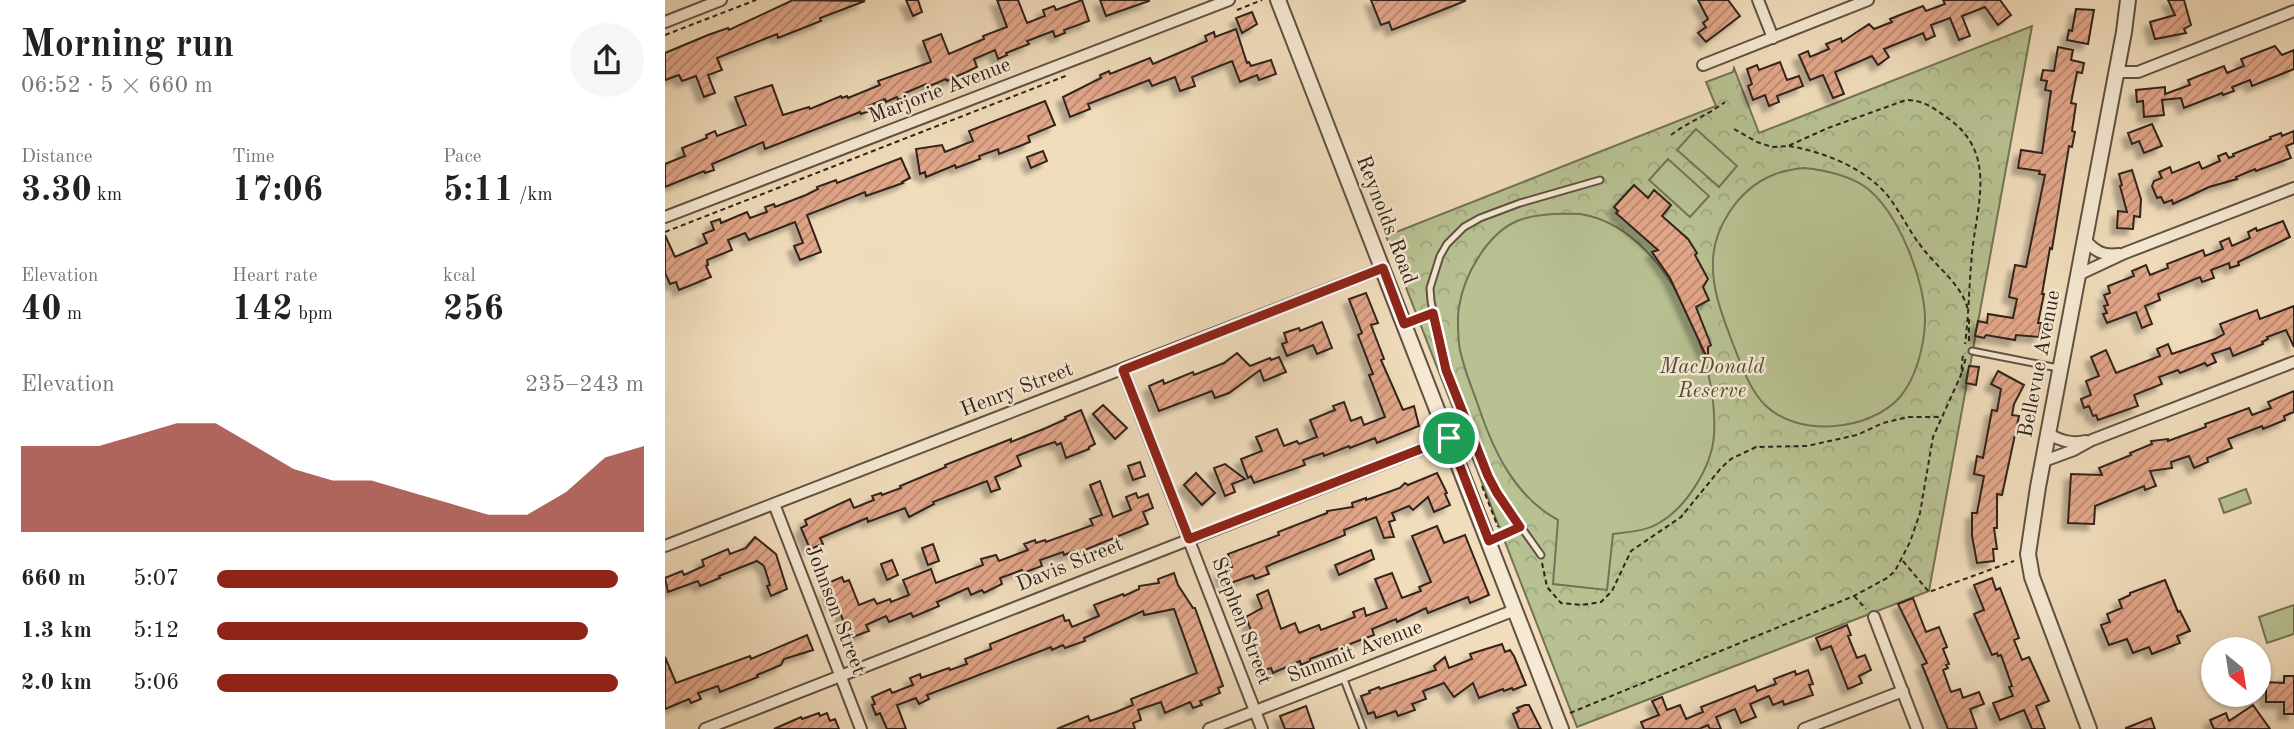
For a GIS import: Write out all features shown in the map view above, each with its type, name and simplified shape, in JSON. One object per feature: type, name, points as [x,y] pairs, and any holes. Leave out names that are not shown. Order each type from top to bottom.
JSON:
[{"type":"street","points":[[665,22],[721,0]]},
{"type":"street","name":"Marjorie Avenue","points":[[665,218],[1229,0]]},
{"type":"street","name":"Reynolds Road","points":[[1278,0],[1560,725]]},
{"type":"street","points":[[1758,0],[1773,38]]},
{"type":"street","points":[[1703,65],[1868,0]]},
{"type":"street","name":"Bellevue Avenue","points":[[2089,729],[2032,577],[2028,554],[2128,0]]},
{"type":"street","points":[[2116,72],[2138,72],[2294,11]]},
{"type":"street","points":[[2078,275],[2125,253],[2294,188]]},
{"type":"street","points":[[2085,240],[2095,251],[2107,256],[2125,253]]},
{"type":"street","name":"Henry Street","points":[[665,547],[1383,268]]},
{"type":"street","points":[[2043,461],[2294,362]]},
{"type":"street","name":"Stephen Street","points":[[1123,370],[1262,729]]},
{"type":"street","points":[[2048,434],[2073,443],[2092,440]]},
{"type":"street","name":"Davis Street","points":[[705,729],[1449,438]]},
{"type":"street","name":"Johnson Street","points":[[774,504],[861,729]]},
{"type":"street","name":"Summit Avenue","points":[[1209,729],[1515,610]]},
{"type":"street","points":[[1874,617],[1917,729]]},
{"type":"street","points":[[1804,729],[1903,691]]},
{"type":"lane","points":[[1541,555],[1488,476],[1446,370],[1430,288],[1440,256],[1447,244],[1464,227],[1520,203],[1600,180]]},
{"type":"lane","points":[[1404,324],[1433,313]]},
{"type":"lane","points":[[1972,351],[2060,368]]},
{"type":"lane","points":[[1489,541],[1520,527]]},
{"type":"lane","points":[[1343,677],[1363,729]]},
{"type":"path","points":[[665,36],[756,0]]},
{"type":"path","points":[[1236,10],[1262,0]]},
{"type":"path","points":[[665,232],[1067,76]]},
{"type":"path","points":[[1560,725],[1579,709],[1854,596],[1887,578],[1902,560],[1920,513],[1933,437],[1961,375],[1969,315],[1981,165],[1968,136],[1954,123],[1919,100],[1906,100],[1828,128],[1788,146]]},
{"type":"path","points":[[1671,135],[1688,122],[1710,113],[1725,102]]},
{"type":"path","points":[[1734,129],[1772,147],[1788,146],[1836,160],[1867,176],[1895,206],[1922,248],[1962,294],[1969,315]]},
{"type":"path","points":[[1541,555],[1547,587],[1561,603],[1582,605],[1601,602],[1612,592],[1631,551],[1681,517],[1731,459],[1756,446],[1807,446],[1857,435],[1883,423],[1908,417],[1941,417]]},
{"type":"path","points":[[1902,560],[1929,592],[2028,554]]},
{"type":"path","points":[[1854,596],[1874,617]]},
{"type":"green space","name":"MacDonald Reserve","points":[[2032,26],[1929,591],[1577,727],[1386,236],[1716,106],[1706,82],[1733,72],[1734,68],[1759,133]]},
{"type":"green space","points":[[1696,129],[1737,166],[1719,187],[1677,150]]},
{"type":"green space","points":[[1668,159],[1709,196],[1690,217],[1649,180]]},
{"type":"green space","points":[[1804,168],[1850,178],[1876,197],[1899,229],[1908,248],[1921,287],[1924,306],[1921,352],[1911,381],[1900,397],[1871,417],[1834,426],[1814,426],[1779,416],[1759,399],[1733,344],[1713,277],[1717,239],[1729,212],[1738,201],[1760,181],[1788,170]]},
{"type":"green space","points":[[1580,214],[1611,224],[1638,243],[1662,269],[1681,300],[1696,334],[1707,369],[1713,403],[1712,447],[1709,460],[1696,485],[1679,507],[1654,526],[1613,534],[1607,590],[1553,584],[1558,520],[1543,510],[1517,485],[1498,455],[1467,375],[1459,339],[1458,311],[1466,282],[1479,257],[1496,235],[1517,221],[1532,216]]},
{"type":"green space","points":[[2246,489],[2251,503],[2224,513],[2219,499]]},
{"type":"green space","points":[[2294,605],[2294,634],[2271,642],[2271,637],[2265,637],[2259,617]]},
{"type":"building","points":[[793,0],[865,1],[778,38],[777,34],[717,58],[722,70],[708,75],[715,93],[704,97],[696,76],[682,81],[679,75],[665,80],[665,53],[708,35],[728,28],[729,30]]},
{"type":"building","points":[[906,0],[918,0],[922,12],[913,16]]},
{"type":"building","points":[[997,0],[1018,0],[1027,23],[1045,16],[1043,10],[1054,6],[1056,10],[1082,0],[1089,21],[1064,30],[1065,33],[1055,37],[1053,31],[1027,41],[1029,44],[998,59],[995,50],[974,59],[977,67],[947,81],[946,79],[927,87],[926,84],[905,93],[907,97],[898,100],[897,97],[886,102],[885,99],[868,106],[870,111],[860,112],[765,149],[763,142],[712,164],[714,170],[704,171],[665,187],[665,164],[685,156],[682,148],[707,138],[706,135],[715,131],[717,136],[746,125],[735,97],[772,85],[783,115],[809,107],[810,109],[841,96],[848,98],[880,85],[878,81],[931,62],[923,41],[941,34],[949,54],[1007,27]]},
{"type":"building","points":[[1100,0],[1149,0],[1149,1],[1106,16]]},
{"type":"building","points":[[1371,0],[1465,1],[1392,30],[1389,22],[1381,25]]},
{"type":"building","points":[[1698,0],[1728,0],[1740,16],[1706,42],[1698,33],[1706,27],[1703,23],[1708,19]]},
{"type":"building","points":[[1943,0],[2000,0],[2011,15],[1998,25],[1985,7],[1962,16],[1970,36],[1959,40],[1950,18],[1931,25],[1935,36],[1926,40],[1923,33],[1884,49],[1889,57],[1878,65],[1872,56],[1835,72],[1844,94],[1833,98],[1823,75],[1810,80],[1799,55],[1808,51],[1810,57],[1829,49],[1826,44],[1841,38],[1842,42],[1869,24],[1874,29],[1892,22],[1890,19],[1923,6],[1926,11],[1945,4]]},
{"type":"building","points":[[2168,0],[2184,0],[2191,25],[2184,29],[2186,33],[2155,39],[2150,22],[2175,15]]},
{"type":"building","points":[[2076,9],[2094,10],[2088,44],[2067,40],[2069,30],[2072,31]]},
{"type":"building","points":[[1252,12],[1257,24],[1242,33],[1236,18]]},
{"type":"building","points":[[1236,29],[1247,63],[1251,66],[1271,60],[1276,74],[1259,80],[1257,75],[1240,82],[1232,61],[1192,77],[1195,86],[1180,91],[1175,77],[1152,86],[1149,80],[1088,104],[1090,109],[1070,117],[1063,97],[1101,78],[1100,75],[1109,71],[1110,74],[1150,58],[1153,64],[1207,41],[1205,36],[1214,32],[1215,37]]},
{"type":"building","points":[[2275,46],[2282,55],[2294,50],[2294,69],[2252,86],[2250,80],[2232,87],[2234,91],[2184,108],[2181,98],[2162,100],[2164,115],[2144,117],[2143,101],[2137,102],[2136,90],[2165,87],[2165,94],[2190,85],[2188,80],[2224,66],[2227,73],[2244,66],[2241,59]]},
{"type":"building","points":[[2058,47],[2073,50],[2071,60],[2084,63],[2082,73],[2077,72],[2071,103],[2076,104],[2072,131],[2075,132],[2072,147],[2069,146],[2052,249],[2050,248],[2038,323],[2041,323],[2039,337],[2016,335],[2015,340],[1975,336],[1978,321],[1987,323],[1988,314],[2013,318],[2017,299],[2009,297],[2015,265],[2026,267],[2045,175],[2039,174],[2040,171],[2018,168],[2021,150],[2042,153],[2051,91],[2045,90],[2047,81],[2041,80],[2043,70],[2054,71]]},
{"type":"building","points":[[1780,62],[1787,80],[1799,76],[1803,86],[1777,96],[1779,102],[1769,106],[1765,95],[1753,100],[1748,86],[1752,84],[1747,69],[1757,65],[1759,70]]},
{"type":"building","points":[[1045,101],[1055,125],[1028,136],[1030,142],[999,154],[998,149],[979,156],[980,159],[956,168],[955,165],[926,177],[925,172],[920,174],[916,149],[942,145],[945,152],[973,141],[969,131]]},
{"type":"building","points":[[2152,124],[2162,146],[2144,153],[2139,141],[2132,144],[2128,133]]},
{"type":"building","points":[[2294,131],[2294,143],[2286,146],[2291,158],[2256,171],[2255,169],[2236,177],[2237,179],[2209,187],[2173,204],[2172,200],[2164,203],[2161,197],[2157,198],[2152,186],[2154,181],[2162,178],[2159,172],[2170,167],[2172,173],[2199,162],[2202,169],[2220,161],[2218,156],[2226,153],[2229,158],[2271,139],[2270,137]]},
{"type":"building","points":[[1043,151],[1047,161],[1031,168],[1027,157]]},
{"type":"building","points":[[901,158],[910,178],[903,183],[866,196],[865,192],[807,215],[821,252],[800,260],[794,246],[803,243],[795,222],[749,240],[745,233],[728,240],[732,250],[707,260],[706,266],[711,277],[679,290],[676,282],[670,284],[665,273],[665,235],[675,257],[707,243],[703,234],[714,230],[711,222],[720,219],[721,223],[747,212],[750,218],[767,212],[765,207],[774,204],[775,207],[806,195],[818,189],[817,187],[836,180],[837,183]]},
{"type":"building","points":[[2132,170],[2141,199],[2140,217],[2134,216],[2133,229],[2117,228],[2118,211],[2127,212],[2119,174]]},
{"type":"building","points":[[1634,185],[1648,198],[1654,190],[1671,205],[1662,216],[1688,239],[1708,279],[1703,287],[1709,300],[1696,307],[1711,345],[1708,347],[1708,360],[1670,278],[1652,252],[1658,250],[1616,213],[1618,211],[1614,207]]},
{"type":"building","points":[[2283,221],[2290,237],[2238,262],[2239,265],[2230,268],[2229,263],[2211,270],[2214,278],[2202,282],[2200,277],[2158,294],[2160,300],[2145,306],[2152,324],[2142,328],[2136,312],[2107,323],[2103,314],[2107,313],[2104,306],[2108,305],[2104,295],[2110,293],[2108,286],[2134,276],[2132,271],[2146,265],[2150,275],[2168,268],[2167,264],[2203,250],[2205,256],[2223,249],[2220,242],[2229,238],[2232,246],[2250,238],[2248,232],[2256,228],[2257,231]]},
{"type":"building","points":[[1366,293],[1378,323],[1371,325],[1384,359],[1381,360],[1403,410],[1414,406],[1419,426],[1377,443],[1375,438],[1324,456],[1323,453],[1303,460],[1305,465],[1254,483],[1251,476],[1248,478],[1241,459],[1262,451],[1256,437],[1277,429],[1284,446],[1317,437],[1310,420],[1335,410],[1333,406],[1344,402],[1351,421],[1361,417],[1364,425],[1385,417],[1369,375],[1373,374],[1358,335],[1362,333],[1349,299]]},
{"type":"building","points":[[2294,306],[2294,347],[2286,330],[2267,337],[2263,344],[2233,356],[2230,348],[2212,354],[2216,362],[2207,366],[2205,363],[2180,373],[2178,370],[2159,377],[2162,384],[2134,395],[2138,406],[2098,420],[2089,406],[2084,408],[2081,399],[2091,395],[2086,381],[2099,376],[2091,357],[2106,350],[2116,373],[2160,356],[2157,349],[2168,344],[2172,354],[2215,339],[2224,334],[2220,324],[2257,310],[2260,319]]},
{"type":"building","points":[[1322,322],[1332,348],[1317,354],[1313,345],[1287,356],[1282,344],[1287,342],[1284,333],[1299,328],[1300,331]]},
{"type":"building","points":[[1237,353],[1250,366],[1279,357],[1286,372],[1264,381],[1260,370],[1229,393],[1215,398],[1212,391],[1159,411],[1149,386],[1163,380],[1164,384],[1193,372],[1194,375],[1224,363]]},
{"type":"building","points":[[1969,366],[1979,367],[1976,385],[1966,383]]},
{"type":"building","points":[[1998,371],[2024,385],[2014,404],[2012,415],[2019,416],[2002,495],[1997,494],[1997,528],[1994,528],[1997,549],[1993,549],[1994,561],[1977,563],[1972,536],[1972,513],[1977,513],[1984,476],[1974,474],[1977,456],[1983,458],[1992,410],[1997,411],[2001,389],[1991,384]]},
{"type":"building","points":[[2294,391],[2294,412],[2284,416],[2285,420],[2228,439],[2232,448],[2207,458],[2208,462],[2194,468],[2189,456],[2171,462],[2172,468],[2150,471],[2156,486],[2145,490],[2144,486],[2095,506],[2094,524],[2068,523],[2071,474],[2102,475],[2099,468],[2131,455],[2130,453],[2152,444],[2151,441],[2168,441],[2249,408],[2252,415],[2271,408],[2268,402]]},
{"type":"building","points":[[1103,405],[1127,428],[1115,439],[1093,414]]},
{"type":"building","points":[[1081,410],[1095,444],[1089,449],[1066,458],[1061,443],[1057,445],[1055,442],[1037,448],[1017,456],[1021,466],[995,477],[1000,489],[991,492],[987,481],[933,502],[934,504],[909,517],[905,508],[868,522],[867,518],[820,538],[823,544],[810,549],[801,528],[807,525],[805,520],[850,499],[854,508],[874,500],[872,496],[901,488],[900,486],[946,467],[945,465],[1046,428]]},
{"type":"building","points":[[1140,462],[1145,476],[1133,480],[1128,466]]},
{"type":"building","points":[[1225,464],[1245,479],[1232,484],[1235,492],[1225,496],[1214,468]]},
{"type":"building","points":[[1196,473],[1215,493],[1202,505],[1184,485]]},
{"type":"building","points":[[1437,473],[1450,505],[1434,512],[1428,497],[1413,510],[1409,506],[1392,513],[1395,520],[1389,522],[1394,537],[1384,538],[1376,517],[1344,530],[1345,535],[1266,567],[1269,574],[1255,579],[1253,575],[1225,585],[1220,571],[1232,567],[1228,554],[1279,535],[1278,532],[1327,511],[1353,507],[1352,503]]},
{"type":"building","points":[[1100,481],[1113,517],[1131,510],[1126,497],[1136,493],[1138,498],[1148,494],[1153,508],[1143,512],[1148,524],[1075,554],[1074,551],[1064,555],[1063,552],[1040,560],[1042,566],[1000,578],[1002,584],[984,593],[982,590],[971,595],[968,588],[937,602],[939,606],[913,617],[911,613],[889,622],[886,616],[866,625],[869,631],[850,638],[836,602],[832,604],[827,590],[830,589],[828,583],[842,577],[844,582],[849,580],[859,605],[874,599],[877,604],[890,599],[891,602],[909,595],[903,580],[931,569],[936,583],[983,565],[981,559],[996,555],[999,561],[1028,550],[1024,544],[1035,540],[1036,543],[1046,542],[1093,525],[1090,519],[1102,515],[1090,485]]},
{"type":"building","points":[[1437,526],[1444,543],[1465,535],[1489,595],[1470,603],[1468,597],[1428,613],[1426,608],[1397,622],[1396,619],[1372,629],[1374,635],[1310,659],[1301,665],[1300,661],[1273,673],[1271,668],[1263,671],[1246,617],[1262,608],[1257,595],[1268,590],[1281,629],[1295,623],[1299,633],[1319,625],[1321,630],[1355,617],[1353,612],[1364,608],[1366,616],[1387,608],[1375,579],[1392,573],[1402,598],[1421,591],[1419,587],[1431,582],[1412,536]]},
{"type":"building","points":[[755,537],[776,554],[787,589],[771,596],[764,566],[757,561],[700,586],[698,581],[668,592],[665,578],[682,571],[684,575],[704,566],[702,560],[728,549],[730,554],[746,548]]},
{"type":"building","points":[[933,544],[939,561],[928,565],[922,548]]},
{"type":"building","points":[[1371,550],[1374,559],[1339,575],[1335,565]]},
{"type":"building","points":[[892,560],[898,575],[887,580],[881,564]]},
{"type":"building","points":[[1174,573],[1178,585],[1195,608],[1223,686],[1218,688],[1220,693],[1200,701],[1202,705],[1193,708],[1190,702],[1165,713],[1161,702],[1138,710],[1141,720],[1133,723],[1135,729],[1057,729],[1088,716],[1090,721],[1116,712],[1133,705],[1131,699],[1197,673],[1174,609],[1144,615],[1143,611],[1084,638],[1085,641],[1065,648],[1063,645],[1052,650],[1051,647],[927,695],[929,699],[919,704],[916,698],[897,705],[906,729],[887,729],[880,713],[876,715],[872,697],[890,689],[892,693],[913,685],[910,678],[920,674],[921,678],[967,664],[965,659],[991,649],[990,644],[1063,615],[1072,627],[1099,616],[1094,605],[1123,594],[1124,596],[1139,589],[1139,586],[1159,583],[1158,579]]},
{"type":"building","points":[[1992,578],[1996,590],[2000,588],[2019,638],[2014,640],[2022,660],[2029,657],[2049,701],[2036,706],[2045,729],[2032,729],[2024,710],[2000,720],[1993,703],[2013,696],[2001,655],[1992,655],[1974,614],[1984,610],[1974,585]]},
{"type":"building","points":[[2165,580],[2178,612],[2180,611],[2190,631],[2177,636],[2180,643],[2152,654],[2149,647],[2133,653],[2127,639],[2109,645],[2101,625],[2110,622],[2107,614],[2122,608],[2119,600]]},
{"type":"building","points":[[1913,598],[1926,632],[1939,627],[1947,647],[1943,649],[1949,664],[1946,665],[1948,668],[1943,670],[1951,692],[1960,689],[1963,698],[1979,692],[1984,704],[1970,709],[1977,729],[1948,729],[1922,665],[1927,663],[1898,604]]},
{"type":"building","points":[[1847,625],[1851,635],[1848,636],[1857,658],[1865,655],[1871,670],[1859,676],[1862,683],[1848,689],[1831,646],[1821,650],[1816,638]]},
{"type":"building","points":[[807,635],[813,650],[784,659],[781,665],[757,675],[758,677],[720,692],[718,686],[698,693],[701,699],[691,703],[689,699],[665,709],[665,657],[676,683],[750,656],[751,659]]},
{"type":"building","points":[[1502,644],[1505,652],[1510,650],[1514,656],[1526,685],[1513,690],[1503,689],[1479,698],[1473,683],[1454,697],[1444,683],[1423,691],[1426,699],[1412,704],[1415,710],[1398,716],[1396,711],[1376,718],[1374,712],[1368,714],[1361,696],[1370,693],[1369,691],[1436,670],[1434,666],[1445,657],[1449,668],[1472,659],[1470,654]]},
{"type":"building","points":[[1808,670],[1813,684],[1809,685],[1813,695],[1784,705],[1783,701],[1773,705],[1769,696],[1750,704],[1756,717],[1741,723],[1735,709],[1716,717],[1721,729],[1710,729],[1708,725],[1699,729],[1644,729],[1641,722],[1659,715],[1652,701],[1662,697],[1667,710],[1680,705],[1686,719],[1703,712],[1701,707],[1755,686],[1757,691],[1776,684],[1774,679],[1795,671],[1796,675]]},
{"type":"building","points":[[2284,676],[2294,676],[2294,714],[2284,714],[2284,702],[2271,702],[2271,682],[2284,683]]},
{"type":"building","points":[[1529,705],[1541,729],[1519,729],[1513,714],[1519,711],[1517,708]]},
{"type":"building","points":[[1306,706],[1314,729],[1285,729],[1280,716]]},
{"type":"building","points":[[2250,707],[2254,707],[2270,729],[2214,729],[2210,720],[2226,713],[2229,721]]},
{"type":"building","points":[[819,713],[820,716],[827,713],[830,721],[835,719],[839,729],[774,729],[801,717],[802,719]]},
{"type":"building","points":[[2151,718],[2155,729],[2126,729],[2126,728]]},
{"type":"route","points":[[1383,268],[1404,324],[1433,313],[1446,370],[1488,476],[1520,527],[1489,541],[1449,438],[1189,539],[1123,370],[1383,268]]}]
